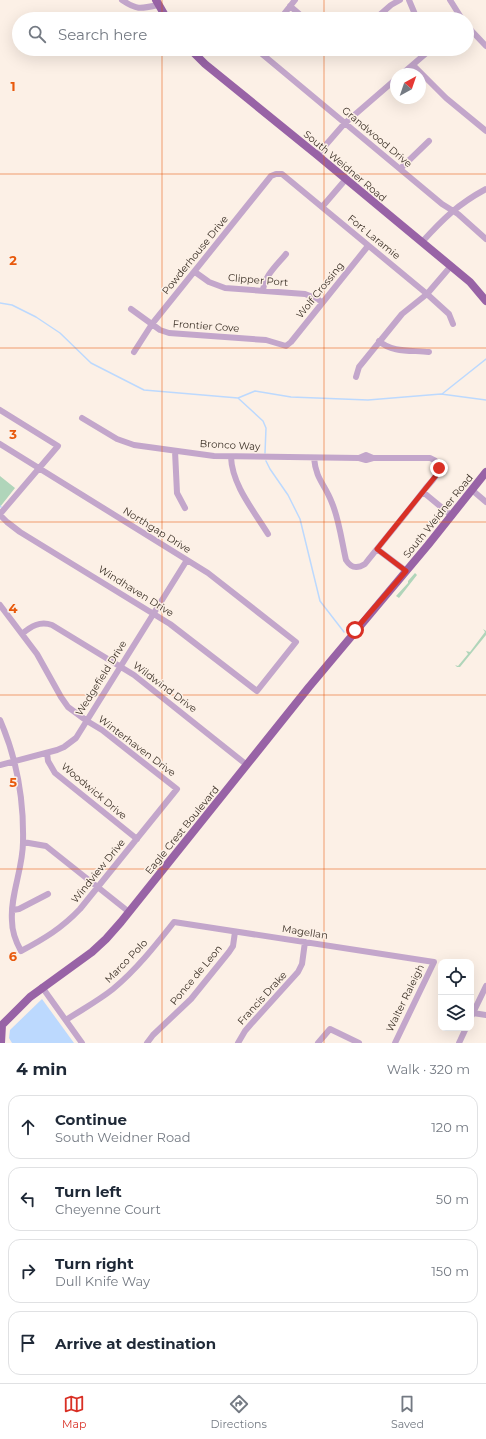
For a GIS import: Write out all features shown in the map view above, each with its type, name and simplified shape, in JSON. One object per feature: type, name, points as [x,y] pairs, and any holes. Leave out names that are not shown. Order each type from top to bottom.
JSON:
[{"type":"main road","points":[[157,3],[163,12]]},
{"type":"main road","name":"South Weidner Road","points":[[197,56],[470,282],[486,301]]},
{"type":"main road","name":"South Weidner Road","points":[[359,626],[452,516],[486,472]]},
{"type":"main road","name":"Eagle Crest Boulevard","points":[[1,1026],[23,1003],[42,987],[78,963],[106,939],[359,626]]},
{"type":"main road","points":[[0,1043],[1,1026]]},
{"type":"street","points":[[122,0],[134,8],[144,8],[157,3]]},
{"type":"street","points":[[285,12],[295,0]]},
{"type":"street","points":[[383,12],[400,0]]},
{"type":"street","points":[[409,0],[414,12]]},
{"type":"street","points":[[450,0],[458,12]]},
{"type":"street","points":[[290,6],[297,12]]},
{"type":"street","points":[[474,33],[486,46]]},
{"type":"street","name":"Grandwood Drive","points":[[264,56],[344,124],[486,239]]},
{"type":"street","points":[[409,68],[423,56]]},
{"type":"street","points":[[413,65],[446,98],[486,131]]},
{"type":"street","points":[[317,155],[344,124],[390,84]]},
{"type":"street","points":[[400,169],[429,141]]},
{"type":"street","name":"Fort Laramie","points":[[276,174],[282,174],[427,294],[449,314],[453,324]]},
{"type":"street","name":"Powderhouse Drive","points":[[134,352],[152,324],[271,176],[276,174]]},
{"type":"street","points":[[322,207],[346,179]]},
{"type":"street","points":[[422,242],[452,211],[469,198],[486,189]]},
{"type":"street","name":"Wolf Crossing","points":[[286,346],[291,342],[368,246]]},
{"type":"street","points":[[263,291],[263,284],[286,254]]},
{"type":"street","points":[[356,377],[360,366],[402,314],[427,294],[451,266]]},
{"type":"street","name":"Clipper Port","points":[[195,272],[216,286],[305,294],[312,296],[322,303]]},
{"type":"street","name":"Frontier Cove","points":[[131,309],[160,330],[169,333],[266,340],[286,346]]},
{"type":"street","points":[[379,341],[392,349],[428,352]]},
{"type":"street","points":[[0,410],[58,446],[0,514]]},
{"type":"street","name":"Bronco Way","points":[[82,418],[108,434],[134,445],[214,456],[359,458],[366,455],[373,458],[430,458],[435,460],[438,464],[438,473],[422,492]]},
{"type":"street","name":"Northgap Drive","points":[[0,444],[187,560],[226,586],[296,642],[257,692]]},
{"type":"street","points":[[175,450],[177,493],[185,508]]},
{"type":"street","points":[[231,457],[234,475],[238,485],[268,534]]},
{"type":"street","points":[[314,458],[315,469],[318,477],[333,504],[346,560],[349,565],[355,568],[365,564],[422,492],[452,516]]},
{"type":"street","points":[[472,490],[486,502]]},
{"type":"street","name":"Windhaven Drive","points":[[0,514],[7,522],[20,532],[153,613],[184,635],[257,692]]},
{"type":"street","points":[[377,549],[406,571]]},
{"type":"street","name":"Wedgefield Drive","points":[[0,765],[46,753],[71,743],[87,721],[187,560]]},
{"type":"street","name":"Winterhaven Drive","points":[[0,605],[37,654],[64,702],[73,711],[102,730],[177,789]]},
{"type":"street","name":"Wildwind Drive","points":[[22,634],[38,624],[48,623],[52,625],[120,666],[154,690],[247,765]]},
{"type":"street","points":[[0,720],[15,761],[20,791],[23,842],[13,910],[19,909],[48,894]]},
{"type":"street","name":"Woodwick Drive","points":[[46,753],[48,762],[55,773],[137,839]]},
{"type":"street","name":"Windview Drive","points":[[13,910],[12,922],[16,942],[21,951],[45,939],[69,921],[98,888],[177,789]]},
{"type":"street","points":[[23,842],[46,846],[129,912]]},
{"type":"street","name":"Magellan","points":[[174,922],[434,962]]},
{"type":"street","name":"Marco Polo","points":[[66,1020],[104,996],[124,980],[151,951],[174,922]]},
{"type":"street","name":"Ponce de Leon","points":[[147,1043],[153,1035],[191,999],[229,952],[235,932]]},
{"type":"street","name":"Francis Drake","points":[[238,1043],[251,1024],[298,972],[302,964],[305,942]]},
{"type":"street","name":"Walter Raleigh","points":[[395,1043],[434,962]]},
{"type":"street","points":[[474,1011],[486,986]]},
{"type":"street","points":[[42,987],[82,1043]]},
{"type":"street","points":[[474,1015],[486,1015]]},
{"type":"street","points":[[318,1043],[330,1029],[360,1043]]},
{"type":"street","points":[[459,1043],[465,1031]]},
{"type":"green space","points":[[0,476],[15,488],[0,507]]},
{"type":"green space","points":[[415,573],[417,575],[399,598],[396,596],[408,583]]},
{"type":"green space","points":[[483,629],[486,631],[486,635],[460,667],[457,667],[455,665],[458,666],[468,654],[466,651],[470,652],[485,632]]},
{"type":"water","points":[[42,999],[74,1043],[12,1043],[9,1038],[10,1030]]},
{"type":"waterway","points":[[0,303],[12,305],[36,317],[60,333],[91,363],[144,390],[238,398],[255,391],[291,397],[368,400],[441,394],[486,400]]},
{"type":"waterway","points":[[442,394],[486,359]]},
{"type":"waterway","points":[[238,398],[263,421],[266,428],[265,453]]},
{"type":"waterway","points":[[266,461],[288,495],[300,519],[320,601],[344,632]]},
{"type":"route","points":[[355,630],[406,571],[377,549],[438,473],[439,468]]}]
